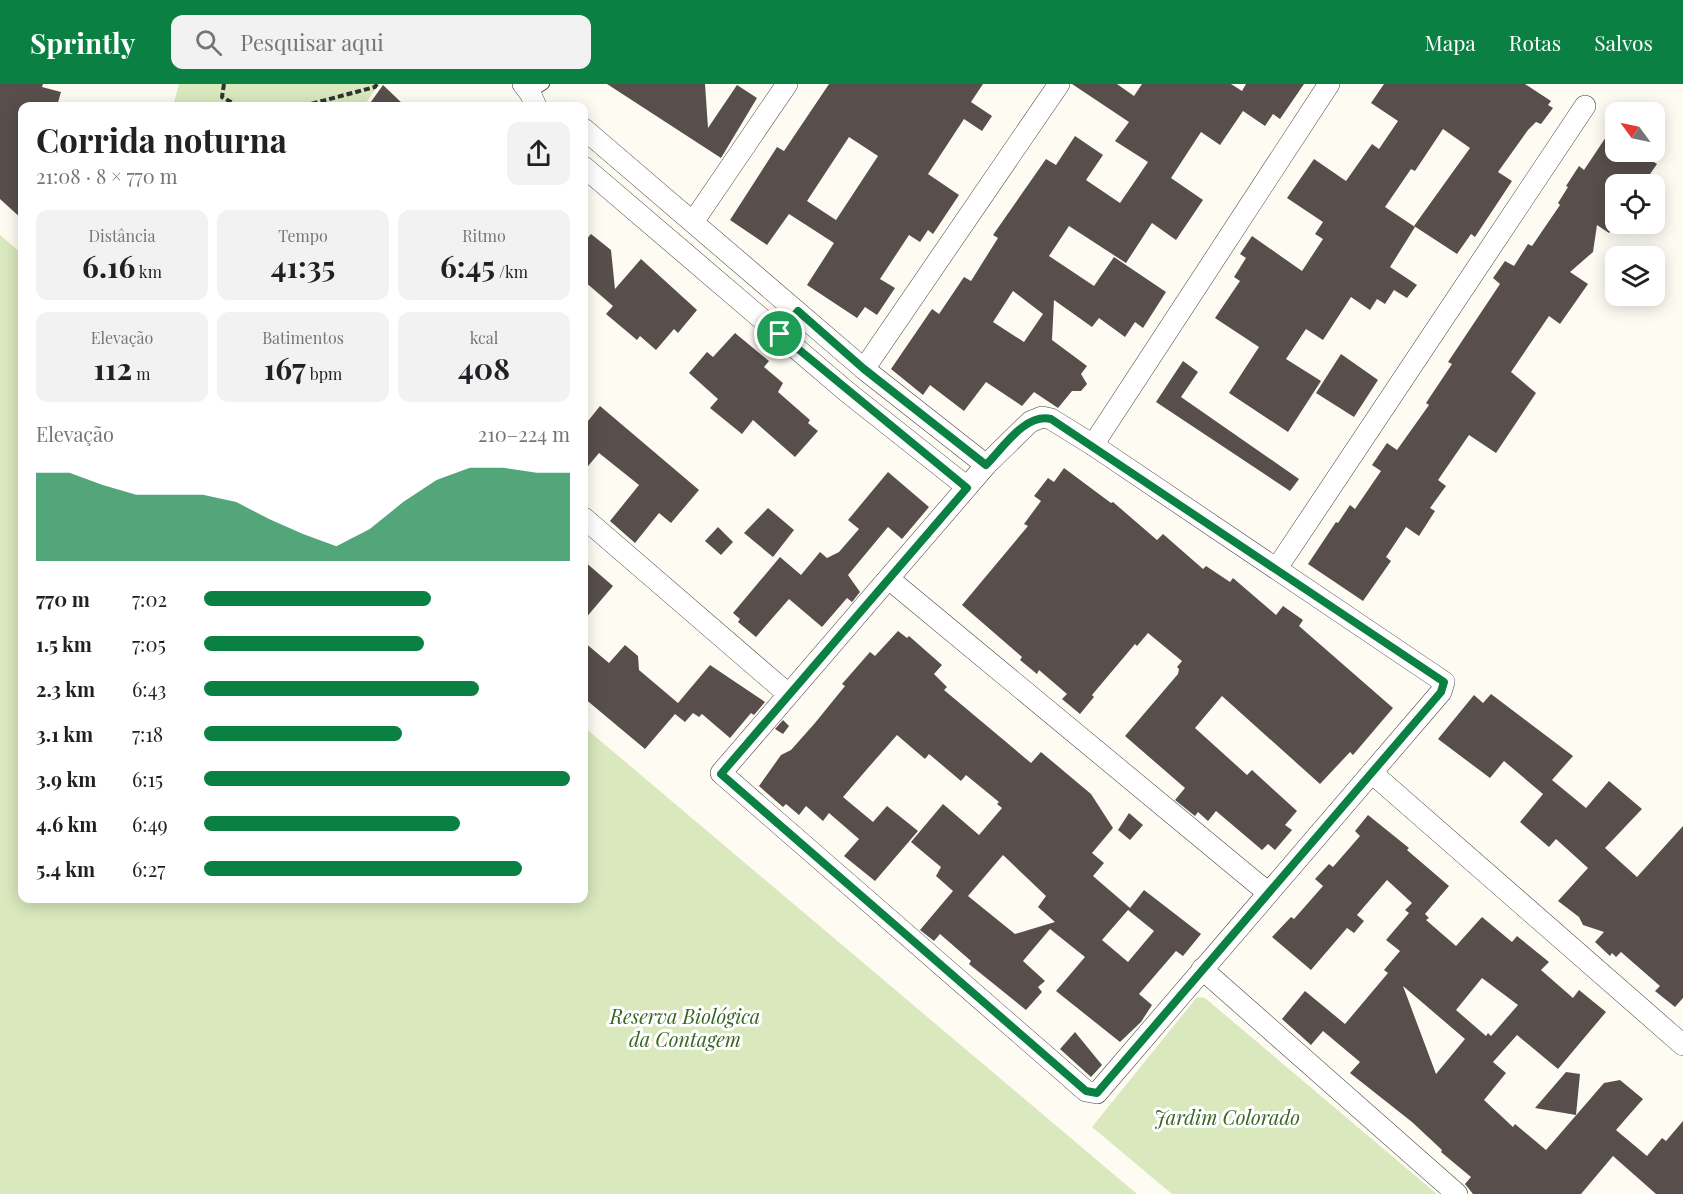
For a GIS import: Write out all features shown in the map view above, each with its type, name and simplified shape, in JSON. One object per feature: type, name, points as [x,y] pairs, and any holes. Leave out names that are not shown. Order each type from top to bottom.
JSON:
[{"type":"street","points":[[693,222],[787,84]]},
{"type":"street","points":[[864,369],[1059,84]]},
{"type":"street","points":[[1093,445],[1329,84]]},
{"type":"street","points":[[533,93],[547,102]]},
{"type":"street","points":[[1277,568],[1585,106]]},
{"type":"street","points":[[588,132],[864,369],[986,465]]},
{"type":"street","points":[[588,169],[780,334],[967,488]]},
{"type":"street","points":[[780,334],[798,311]]},
{"type":"street","points":[[1035,418],[1051,419],[1277,568],[1444,682],[1441,692],[1267,892],[1104,1088],[1097,1093],[1086,1091],[721,774],[986,465],[1035,418]]},
{"type":"street","points":[[588,521],[788,694]]},
{"type":"street","points":[[888,579],[1267,892]]},
{"type":"street","points":[[1372,773],[1683,1045]]},
{"type":"street","points":[[1202,969],[1457,1194]]},
{"type":"path","points":[[224,84],[222,97],[231,102]]},
{"type":"path","points":[[318,102],[375,87],[377,84]]},
{"type":"green space","points":[[179,84],[379,84],[367,102],[174,102]]},
{"type":"green space","name":"Reserva Biológica da Contagem","points":[[0,235],[18,251],[18,903],[588,903],[588,730],[1137,1194],[0,1194]]},
{"type":"green space","name":"Jardim Colorado","points":[[1197,997],[1205,998],[1437,1194],[1172,1194],[1092,1127]]},
{"type":"building","points":[[0,84],[43,84],[42,87],[61,92],[58,102],[18,102],[18,215],[0,199]]},
{"type":"building","points":[[607,84],[705,84],[708,128],[737,85],[757,98],[721,158]]},
{"type":"building","points":[[829,84],[983,84],[971,102],[992,116],[982,131],[964,119],[928,174],[959,195],[933,234],[928,230],[920,242],[909,235],[880,279],[895,288],[877,315],[865,307],[857,318],[807,285],[834,243],[789,214],[767,245],[730,220],[777,147],[784,151]],"holes":[[[849,137],[878,156],[836,220],[807,201]]]},
{"type":"building","points":[[1072,84],[1117,84],[1134,96],[1142,84],[1231,84],[1242,91],[1246,84],[1304,84],[1280,119],[1273,114],[1265,126],[1243,111],[1220,145],[1201,132],[1171,178],[1203,200],[1176,240],[1152,223],[1126,263],[1069,226],[1049,256],[1094,286],[1114,257],[1166,292],[1143,328],[1135,322],[1125,337],[1099,318],[1092,327],[1054,300],[1052,340],[1087,366],[1081,374],[1087,384],[1081,391],[1072,391],[1058,408],[1034,392],[1022,406],[986,382],[964,411],[930,385],[923,395],[891,369],[932,309],[939,314],[964,277],[971,281],[998,238],[993,235],[1046,159],[1056,165],[1075,136],[1103,155],[1086,180],[1120,203],[1148,162],[1115,141],[1129,122]],"holes":[[[1013,291],[1043,314],[1024,342],[993,322]]]},
{"type":"building","points":[[1384,84],[1525,84],[1551,101],[1548,105],[1553,108],[1541,124],[1536,122],[1528,130],[1498,172],[1512,181],[1475,237],[1471,234],[1457,254],[1414,226],[1470,148],[1443,129],[1415,171],[1411,169],[1385,207],[1415,227],[1390,267],[1417,285],[1407,298],[1394,290],[1385,304],[1377,299],[1370,310],[1351,297],[1323,340],[1306,329],[1286,359],[1321,381],[1288,432],[1229,393],[1259,347],[1215,318],[1240,281],[1234,277],[1246,258],[1240,254],[1252,236],[1302,271],[1323,239],[1315,234],[1323,222],[1287,198],[1314,159],[1346,181],[1372,144],[1379,149],[1398,121],[1371,103]]},
{"type":"building","points":[[383,85],[401,102],[371,102]]},
{"type":"building","points":[[1605,138],[1605,162],[1654,162],[1657,164],[1650,174],[1605,174],[1605,230],[1597,225],[1593,252],[1570,272],[1588,284],[1560,324],[1549,316],[1511,372],[1536,393],[1496,453],[1469,435],[1438,480],[1446,486],[1430,508],[1435,511],[1419,536],[1406,527],[1386,557],[1391,561],[1363,601],[1308,564],[1336,522],[1338,523],[1350,505],[1355,509],[1381,471],[1372,465],[1387,443],[1397,450],[1429,405],[1426,403],[1452,364],[1448,362],[1500,284],[1493,278],[1505,261],[1514,266],[1528,244],[1532,246],[1560,205],[1558,203],[1568,187],[1566,186],[1579,166],[1584,170]]},
{"type":"building","points":[[591,234],[611,250],[615,289],[641,259],[697,310],[678,333],[674,329],[656,350],[640,336],[637,340],[606,314],[613,306],[588,284],[588,237]]},
{"type":"building","points":[[735,333],[769,361],[764,367],[783,383],[778,392],[810,420],[808,423],[818,431],[795,457],[753,420],[742,434],[710,408],[718,399],[689,373],[707,352],[713,357]]},
{"type":"building","points":[[1341,354],[1378,380],[1354,417],[1316,393]]},
{"type":"building","points":[[1183,361],[1198,372],[1181,397],[1299,479],[1290,491],[1156,402]]},
{"type":"building","points":[[600,406],[699,490],[671,523],[659,513],[635,543],[610,521],[639,485],[599,453],[588,466],[588,421]]},
{"type":"building","points":[[1064,468],[1111,503],[1113,502],[1157,540],[1163,534],[1203,569],[1206,566],[1230,582],[1233,578],[1276,615],[1283,606],[1303,620],[1299,626],[1393,708],[1353,755],[1350,752],[1320,784],[1222,696],[1195,728],[1247,775],[1252,770],[1297,811],[1285,825],[1292,830],[1275,850],[1268,844],[1262,850],[1216,811],[1208,821],[1198,812],[1195,816],[1175,800],[1185,788],[1125,736],[1178,674],[1177,667],[1182,661],[1148,633],[1137,646],[1135,644],[1092,695],[1094,697],[1080,714],[1062,699],[1067,694],[1039,670],[1037,674],[1020,660],[1022,657],[962,605],[1028,526],[1024,524],[1041,501],[1034,496],[1048,478],[1054,482]]},
{"type":"building","points":[[888,472],[929,507],[902,539],[888,527],[848,575],[860,592],[852,602],[847,598],[822,627],[789,599],[756,637],[738,622],[740,619],[733,613],[780,557],[801,575],[820,552],[827,558],[839,552],[859,529],[848,520]]},
{"type":"building","points":[[768,508],[794,530],[773,557],[744,533]]},
{"type":"building","points":[[718,527],[733,542],[721,555],[705,541]]},
{"type":"building","points":[[588,564],[613,586],[588,615]]},
{"type":"building","points":[[898,631],[907,638],[909,636],[942,665],[934,674],[947,687],[944,690],[1031,763],[1041,752],[1091,794],[1113,828],[1092,853],[1104,863],[1093,876],[1130,908],[1144,890],[1201,934],[1183,956],[1176,951],[1139,994],[1152,1005],[1141,1022],[1120,1042],[1056,991],[1085,957],[1050,929],[1023,961],[1045,981],[1038,987],[1042,992],[1026,1010],[969,964],[971,961],[940,934],[934,941],[920,930],[953,891],[936,876],[941,867],[911,842],[943,804],[979,835],[1002,808],[997,804],[999,802],[966,775],[961,781],[929,754],[925,759],[897,735],[843,797],[873,822],[887,806],[918,831],[875,881],[844,856],[859,839],[829,813],[823,821],[806,806],[799,815],[786,804],[783,807],[759,786],[781,755],[791,750],[815,723],[845,686],[842,684],[870,652],[875,656]],"holes":[[[1003,855],[1046,896],[1038,907],[1055,922],[1015,934],[968,896]],[[1128,910],[1154,931],[1128,962],[1102,940]]]},
{"type":"building","points":[[588,645],[609,663],[625,645],[638,656],[639,670],[678,703],[710,665],[765,702],[754,715],[751,713],[730,738],[702,714],[699,717],[693,713],[685,722],[675,714],[645,749],[588,701]]},
{"type":"building","points":[[1491,694],[1573,756],[1552,780],[1586,808],[1609,781],[1642,809],[1605,848],[1637,877],[1683,826],[1683,998],[1675,1007],[1655,991],[1660,986],[1621,952],[1616,957],[1612,953],[1610,956],[1595,942],[1604,932],[1583,925],[1579,917],[1558,901],[1588,868],[1556,839],[1549,847],[1520,822],[1543,794],[1504,761],[1490,778],[1438,739],[1474,695],[1483,703]]},
{"type":"building","points":[[783,720],[789,726],[783,734],[775,729]]},
{"type":"building","points":[[1129,813],[1143,825],[1130,840],[1118,830]]},
{"type":"building","points":[[1368,815],[1409,848],[1407,850],[1449,886],[1425,914],[1429,918],[1426,920],[1456,946],[1482,917],[1512,942],[1517,936],[1549,962],[1541,970],[1573,998],[1579,990],[1606,1012],[1558,1069],[1517,1035],[1493,1062],[1506,1073],[1484,1100],[1513,1127],[1515,1124],[1546,1150],[1604,1083],[1620,1080],[1643,1099],[1616,1130],[1647,1156],[1662,1138],[1666,1141],[1683,1121],[1683,1194],[1656,1194],[1613,1156],[1581,1194],[1473,1194],[1465,1184],[1471,1177],[1441,1152],[1442,1150],[1412,1122],[1350,1073],[1360,1062],[1323,1031],[1311,1045],[1282,1019],[1305,991],[1345,1024],[1388,973],[1384,970],[1400,951],[1386,940],[1409,913],[1405,910],[1412,903],[1387,880],[1357,915],[1364,921],[1354,933],[1347,928],[1311,970],[1272,937],[1291,917],[1294,919],[1323,886],[1315,879],[1329,864],[1333,867],[1360,836],[1355,831]],"holes":[[[1482,978],[1518,1005],[1491,1036],[1488,1033],[1486,1036],[1456,1010]],[[1403,986],[1465,1039],[1436,1074]]]},
{"type":"building","points":[[1075,1032],[1102,1065],[1091,1077],[1060,1049]]},
{"type":"building","points":[[1566,1072],[1580,1074],[1576,1115],[1535,1108]]},
{"type":"route","points":[[798,311],[864,369],[986,465],[1029,422],[1042,417],[1051,419],[1442,678],[1444,682],[1441,692],[1267,892],[1104,1088],[1097,1093],[1086,1091],[721,774],[967,488],[846,391],[780,334],[798,311]]}]
